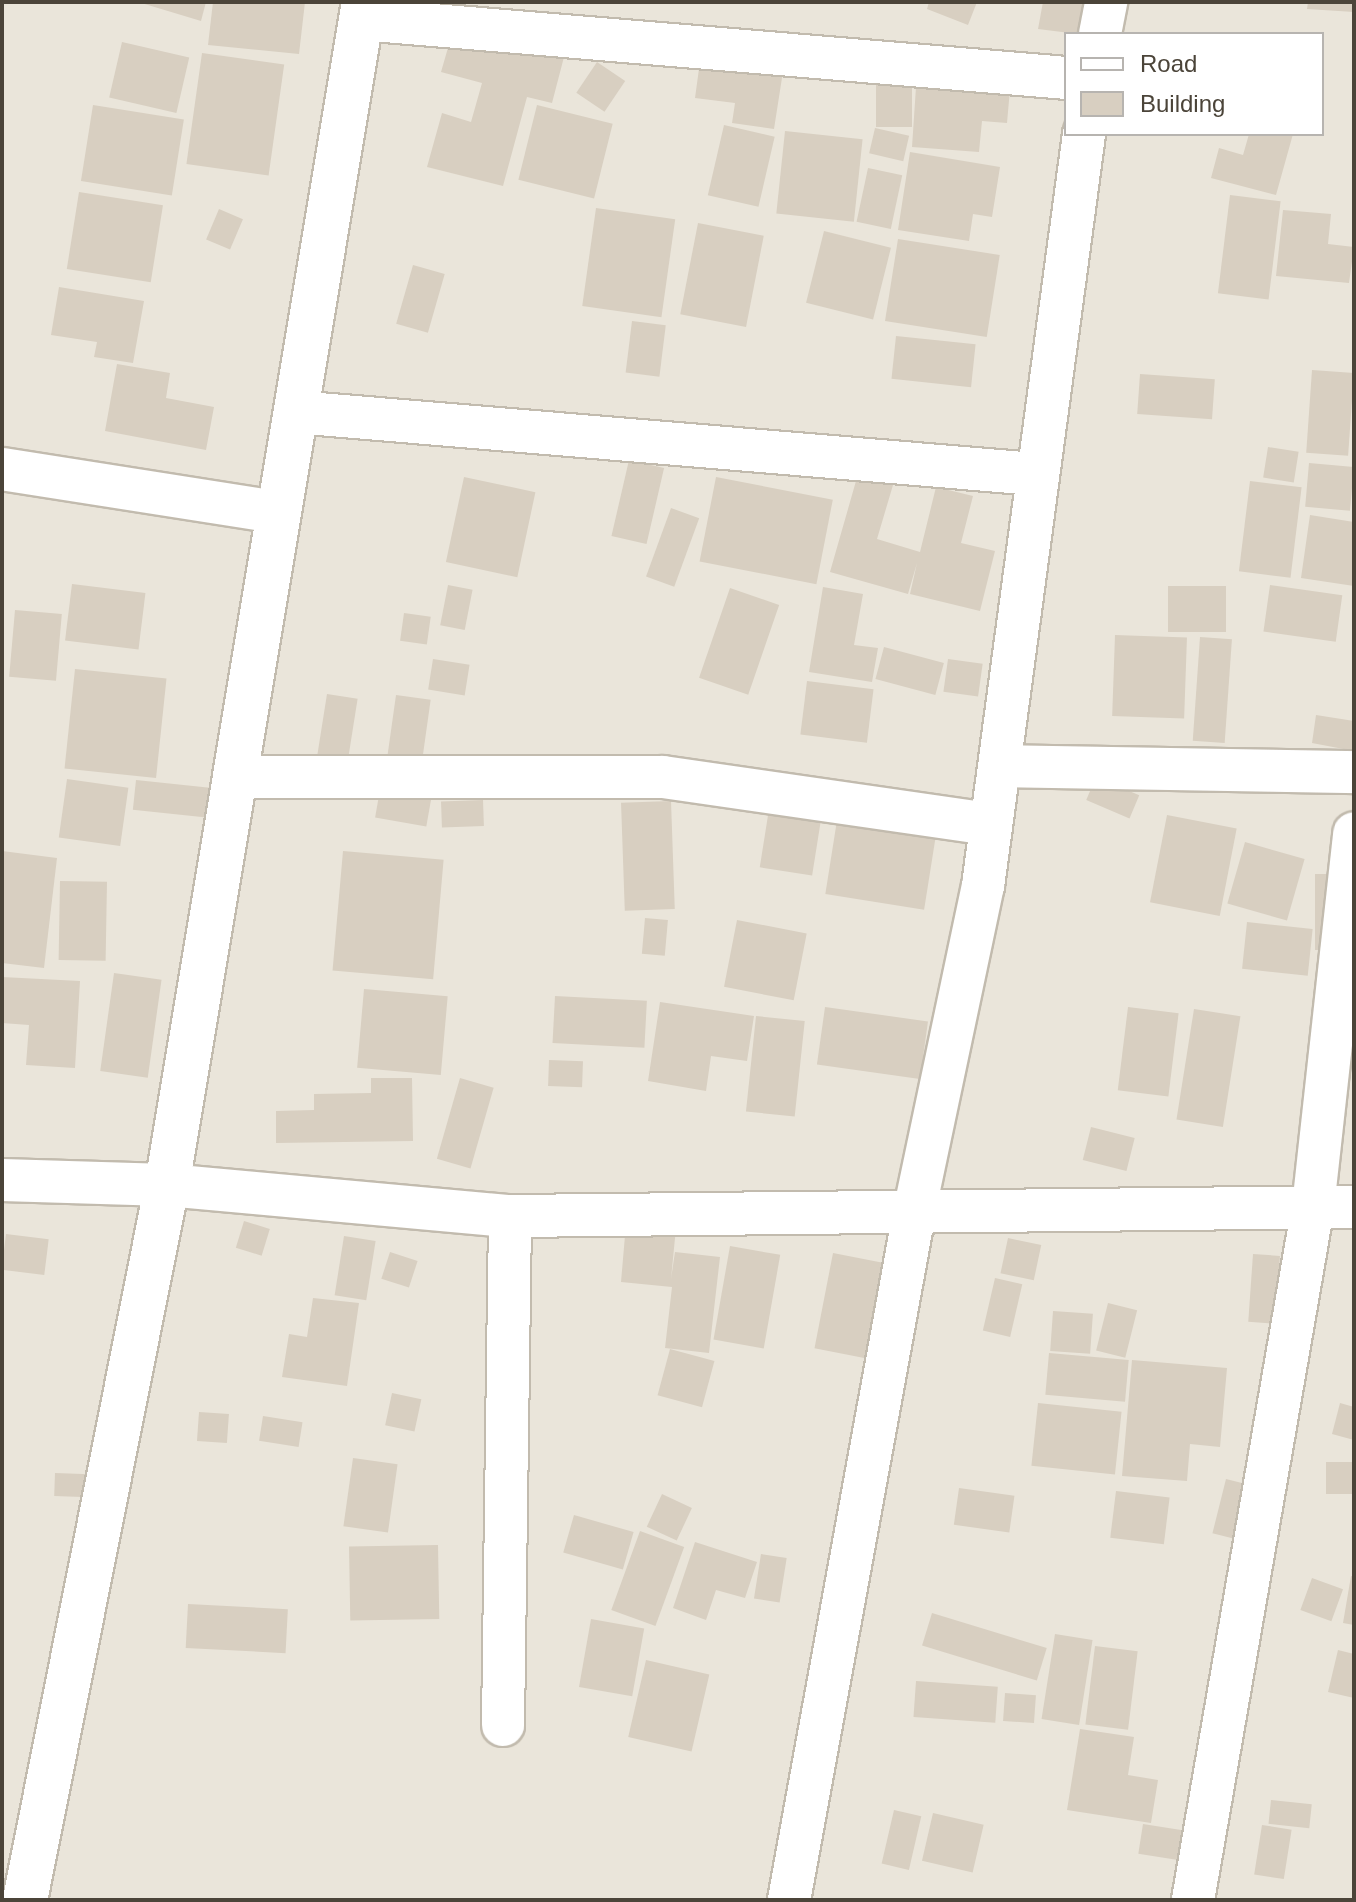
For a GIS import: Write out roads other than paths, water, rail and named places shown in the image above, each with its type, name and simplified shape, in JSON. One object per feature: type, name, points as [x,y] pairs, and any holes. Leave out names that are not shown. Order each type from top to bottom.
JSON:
[{"type":"street","points":[[1100,32],[1106,2]]},
{"type":"street","points":[[18,1893],[167,1185],[362,10],[1064,78]]},
{"type":"street","points":[[789,1900],[915,1208],[991,824],[1035,474],[1084,136]]},
{"type":"street","points":[[295,412],[1035,474]]},
{"type":"street","points":[[2,469],[278,512]]},
{"type":"street","points":[[1000,766],[1354,772]]},
{"type":"street","points":[[235,777],[663,777],[991,824]]},
{"type":"street","points":[[1193,1900],[1313,1207],[1354,833]]},
{"type":"street","points":[[2,1180],[167,1185],[510,1216],[915,1208],[1354,1207]]},
{"type":"street","points":[[503,1725],[510,1216]]}]
